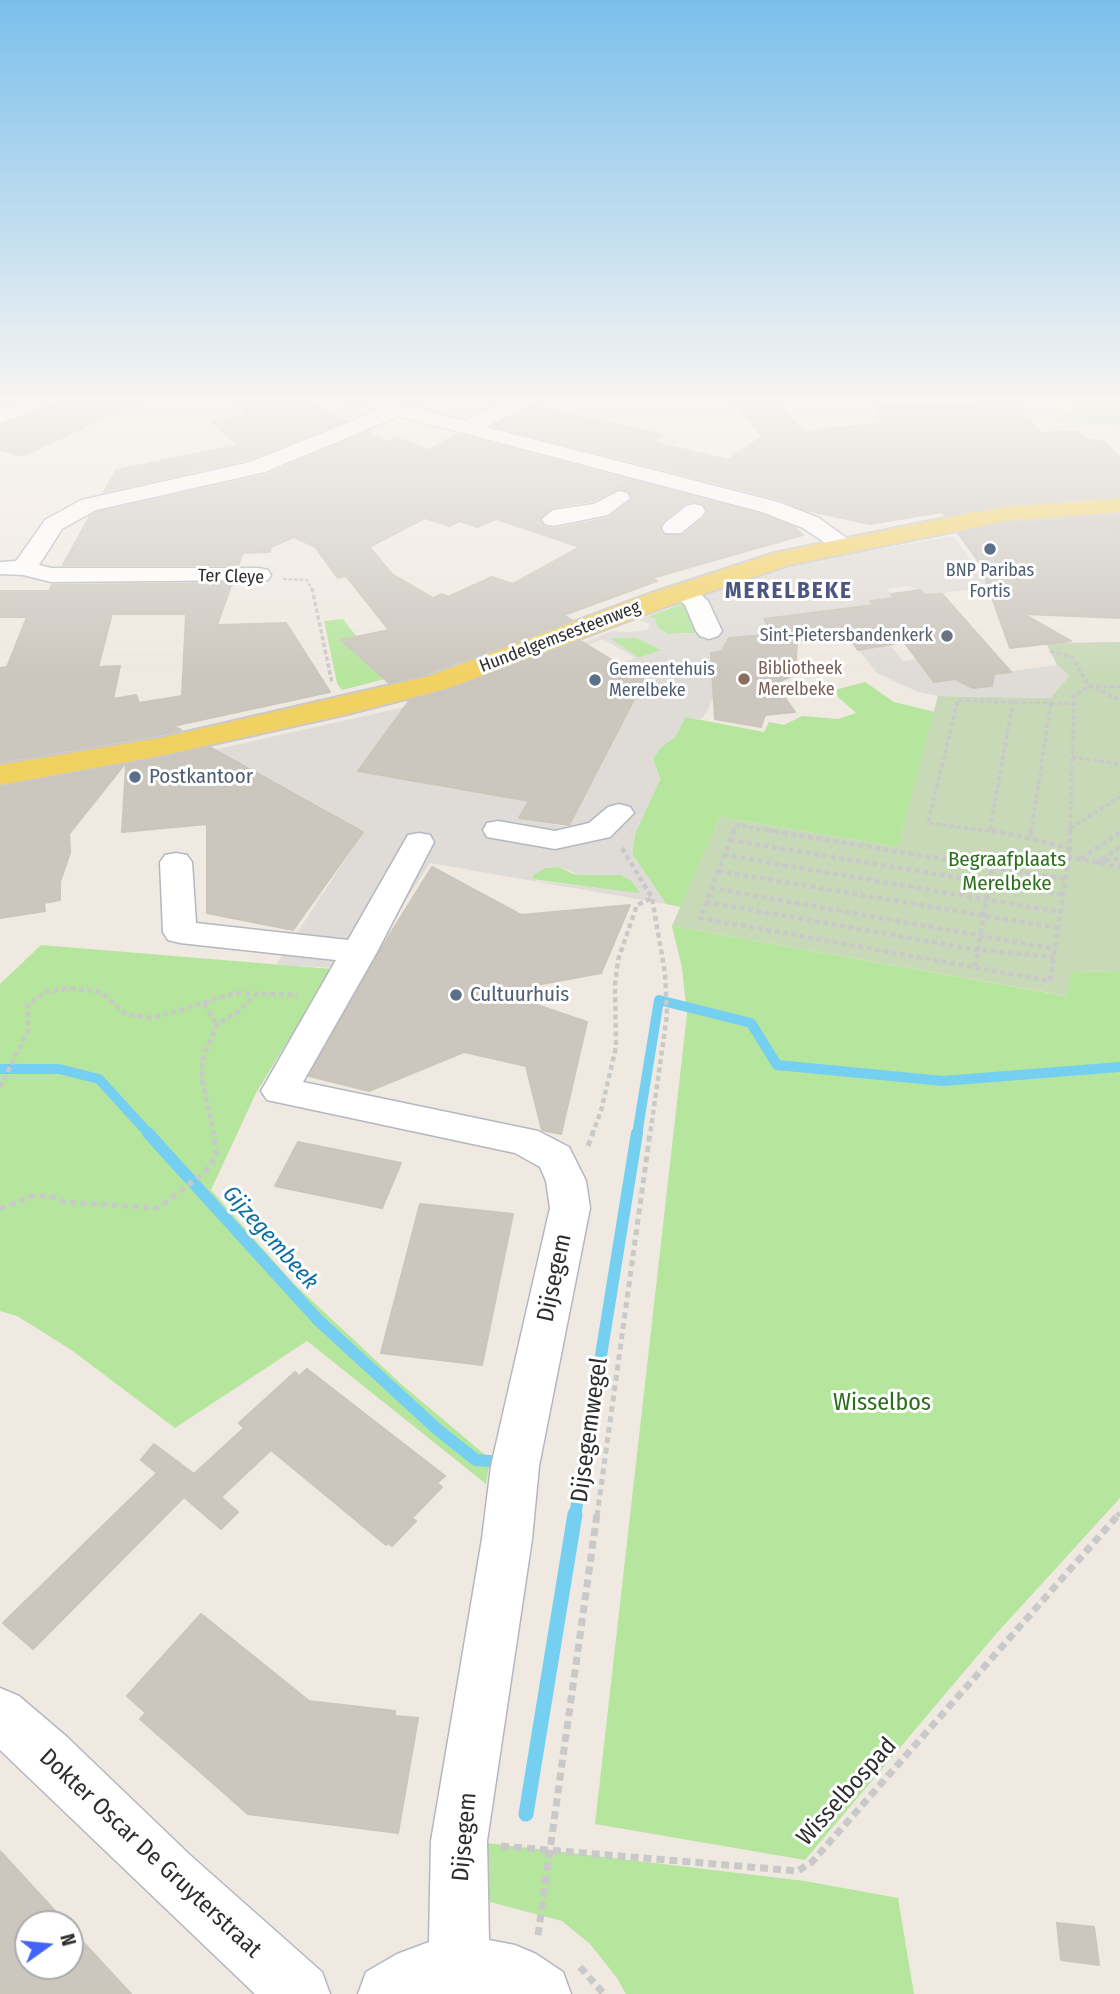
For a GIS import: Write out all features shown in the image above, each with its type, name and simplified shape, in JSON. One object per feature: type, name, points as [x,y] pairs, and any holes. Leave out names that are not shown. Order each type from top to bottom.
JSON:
[{"type":"main road","name":"Hundelgemsesteenweg","points":[[0,775],[160,747],[337,708],[439,682],[754,567],[844,545],[1006,514],[1120,505]]},
{"type":"street","name":"Ter Cleye","points":[[11,568],[37,552],[53,525],[89,505],[155,490]]},
{"type":"street","points":[[554,519],[561,515],[600,510],[632,490]]},
{"type":"street","points":[[651,490],[706,502],[770,507],[811,523],[844,545]]},
{"type":"street","points":[[673,528],[706,502]]},
{"type":"street","name":"Ter Cleye","points":[[11,568],[51,576],[259,575]]},
{"type":"street","points":[[684,592],[696,601],[709,631]]},
{"type":"street","points":[[498,830],[555,840],[599,830],[619,813]]},
{"type":"street","name":"Dijsegem","points":[[419,842],[360,952],[280,1091],[524,1141],[555,1157],[566,1181],[570,1208],[515,1466],[507,1539],[459,1842],[459,1964]]},
{"type":"street","points":[[176,862],[180,932],[360,952]]},
{"type":"street","name":"Dokter Oscar De Gruyterstraat","points":[[0,1715],[48,1756],[170,1875],[300,1994]]},
{"type":"street","points":[[388,1994],[418,1975],[459,1964],[515,1975],[541,1994]]},
{"type":"path","name":"Ter Cleye","points":[[259,575],[307,580],[311,583],[337,708]]},
{"type":"path","points":[[1050,651],[1072,657],[1089,686],[1120,699]]},
{"type":"path","points":[[1065,879],[736,825],[700,918],[1050,981],[1069,857],[1074,695],[1089,686],[1120,687]]},
{"type":"path","points":[[1069,848],[1044,844],[1030,837],[1001,834],[990,828],[928,823],[958,700],[1074,704]]},
{"type":"path","points":[[990,828],[1013,702]]},
{"type":"path","points":[[1030,837],[1051,703]]},
{"type":"path","points":[[1072,757],[1120,764]]},
{"type":"path","points":[[1070,828],[1120,797]]},
{"type":"path","points":[[566,1181],[586,1150],[601,1111],[616,1047],[615,985],[618,960],[637,905],[652,898],[622,848],[616,822],[619,813]]},
{"type":"path","points":[[1081,859],[1120,832]]},
{"type":"path","points":[[730,840],[1063,895]]},
{"type":"path","points":[[1098,862],[1120,847]]},
{"type":"path","points":[[724,855],[1060,912]]},
{"type":"path","points":[[1069,857],[1120,867]]},
{"type":"path","points":[[1098,862],[1120,858]]},
{"type":"path","points":[[975,967],[992,867]]},
{"type":"path","points":[[718,871],[1058,928]]},
{"type":"path","points":[[711,888],[1055,949]]},
{"type":"path","name":"Dijsegemwegel","points":[[538,1936],[667,1015],[665,973],[652,898]]},
{"type":"path","points":[[706,902],[978,950],[1054,957]]},
{"type":"path","points":[[0,1087],[28,1031],[28,1004],[46,992],[81,988],[102,992],[126,1014],[137,1018],[169,1015],[236,993],[333,999]]},
{"type":"path","points":[[0,1209],[32,1196],[48,1196],[65,1202],[158,1208],[197,1179],[212,1165],[216,1157],[202,1071],[205,1049],[217,1026],[240,1010],[257,993]]},
{"type":"path","points":[[204,1004],[217,1026]]},
{"type":"path","name":"Wisselbospad","points":[[459,1842],[798,1871],[812,1862],[1120,1513]]},
{"type":"green space","points":[[684,603],[699,629],[694,633],[668,634],[657,628],[649,616]]},
{"type":"green space","points":[[343,619],[385,679],[342,690],[337,683],[324,621]]},
{"type":"green space","points":[[608,638],[637,638],[662,650],[639,658]]},
{"type":"green space","name":"Begraafplaats Merelbeke","points":[[1120,642],[1120,971],[1072,972],[1067,996],[672,926],[720,817],[898,847],[938,696],[1050,698],[1069,676],[1057,665],[1046,643]]},
{"type":"green space","points":[[865,682],[894,702],[935,712],[898,847],[720,817],[681,907],[666,904],[632,854],[635,834],[660,779],[653,759],[660,748],[676,736],[685,717],[764,732],[769,722],[784,725],[802,716],[838,719],[856,713],[838,697],[835,690]]},
{"type":"green space","points":[[559,867],[573,874],[621,875],[632,881],[641,894],[532,879],[533,875],[545,868]]},
{"type":"green space","name":"Wisselbos","points":[[672,926],[1066,996],[1071,972],[1120,971],[1120,1498],[996,1634],[805,1860],[595,1824],[687,1014],[682,968]]},
{"type":"green space","points":[[41,945],[332,969],[256,1093],[211,1190],[294,1284],[401,1384],[490,1459],[486,1484],[307,1341],[175,1428],[70,1349],[17,1316],[0,1311],[0,984]]},
{"type":"green space","points":[[487,1843],[805,1881],[898,1898],[914,1994],[626,1994],[590,1944],[562,1921],[490,1902],[484,1871]]},
{"type":"shaded area","points":[[953,536],[991,587],[924,595],[910,586],[887,589],[894,598],[870,602],[903,641],[889,643],[903,661],[917,659],[973,688],[992,684],[989,674],[1057,665],[1069,676],[1050,698],[938,696],[918,692],[877,673],[828,611],[765,619],[774,635],[731,661],[706,713],[700,720],[685,717],[676,736],[660,748],[653,759],[660,779],[635,834],[632,854],[666,904],[430,863],[362,969],[276,965],[363,832],[213,750],[405,707],[399,778],[485,793],[502,675],[612,631],[647,630],[651,624],[637,620],[649,616],[655,619],[658,628],[668,634],[694,633],[699,629],[695,599],[787,566]],"holes":[[[610,638],[637,638],[661,650],[639,658]],[[603,639],[635,658],[611,668],[641,687],[568,827],[519,818],[534,792],[529,669]],[[559,867],[580,875],[621,875],[632,881],[640,893],[538,881],[532,878],[545,868]]]},
{"type":"building","points":[[197,490],[616,490],[593,501],[553,507],[540,520],[544,527],[554,529],[609,518],[633,498],[628,490],[670,490],[761,514],[794,527],[803,535],[652,578],[657,581],[564,615],[572,620],[428,673],[389,683],[341,640],[389,630],[346,576],[338,578],[315,547],[294,537],[271,547],[270,552],[243,553],[238,565],[63,565],[90,516],[97,512]],"holes":[[[693,501],[704,505],[707,512],[704,518],[683,535],[663,534],[660,527],[663,521],[684,504]],[[425,518],[449,526],[460,521],[477,527],[496,519],[580,547],[513,584],[492,577],[448,597],[442,594],[433,598],[392,574],[369,547]]]},
{"type":"building","points":[[744,490],[1120,490],[1120,495],[1006,504],[870,524],[805,510],[779,499]]},
{"type":"building","points":[[1120,515],[1120,618],[1024,614],[1071,641],[1010,648],[980,564],[958,533],[1006,524]]},
{"type":"building","points":[[232,583],[217,625],[286,623],[330,692],[173,726],[181,730],[159,735],[0,762],[0,668],[7,667],[27,617],[0,617],[0,591],[49,591],[52,585]],"holes":[[[112,614],[186,614],[182,696],[139,703],[136,695],[113,699],[120,666],[98,667]]]},
{"type":"building","points":[[920,590],[924,595],[942,594],[1011,672],[994,674],[992,686],[973,688],[955,679],[934,682],[904,642],[858,650],[847,634],[797,641],[795,674],[775,684],[795,712],[765,715],[761,727],[715,719],[711,653],[722,651],[729,638],[774,634],[764,619],[873,605],[870,601],[894,598],[891,594]]},
{"type":"building","points":[[581,641],[644,680],[569,825],[519,818],[529,801],[358,771],[409,701],[450,690]]},
{"type":"building","points":[[210,747],[363,832],[293,930],[207,913],[207,824],[122,832],[126,765]]},
{"type":"building","points":[[124,765],[69,834],[70,853],[60,882],[60,900],[44,903],[45,911],[0,918],[0,787]]},
{"type":"building","name":"Cultuurhuis","points":[[432,867],[521,915],[630,905],[601,973],[499,992],[587,1022],[561,1134],[542,1130],[526,1066],[464,1052],[369,1091],[309,1076],[384,944]]},
{"type":"building","points":[[298,1142],[401,1163],[382,1208],[275,1186]]},
{"type":"building","points":[[420,1204],[513,1214],[482,1365],[381,1353]]},
{"type":"building","points":[[307,1369],[445,1476],[437,1483],[442,1487],[412,1518],[416,1521],[392,1546],[388,1543],[386,1545],[271,1450],[221,1497],[238,1512],[221,1529],[184,1497],[33,1649],[3,1623],[157,1473],[141,1460],[154,1444],[194,1474],[244,1428],[239,1423],[295,1372],[299,1376]]},
{"type":"building","points":[[201,1614],[309,1701],[395,1711],[395,1716],[418,1718],[398,1833],[248,1814],[140,1719],[146,1713],[127,1696]]},
{"type":"building","points":[[0,1851],[54,1910],[14,1910],[14,1980],[84,1980],[84,1943],[131,1994],[0,1994]]},
{"type":"building","points":[[1057,1923],[1094,1927],[1099,1965],[1061,1960]]},
{"type":"waterway","points":[[637,1135],[659,1000],[751,1023],[777,1065],[943,1081],[1120,1067]]},
{"type":"waterway","name":"Gijzegembeek","points":[[0,1069],[59,1069],[99,1079],[150,1135]]},
{"type":"waterway","name":"Gijzegembeek","points":[[148,1133],[318,1320],[438,1430],[476,1460],[503,1462]]},
{"type":"waterway","points":[[575,1516],[637,1133]]},
{"type":"waterway","points":[[526,1814],[575,1514]]},
{"type":"tunnel","points":[[619,498],[633,490]]},
{"type":"place","name":"BNP Paribas Fortis","points":[[990,549]]},
{"type":"place","name":"Sint-Pietersbandenkerk","points":[[947,636]]},
{"type":"place","name":"Bibliotheek Merelbeke","points":[[744,679]]},
{"type":"place","name":"Gemeentehuis Merelbeke","points":[[595,680]]},
{"type":"place","name":"Postkantoor","points":[[135,777]]},
{"type":"place","name":"Cultuurhuis","points":[[456,995]]},
{"type":"district","name":"MERELBEKE","points":[[789,592]]}]
